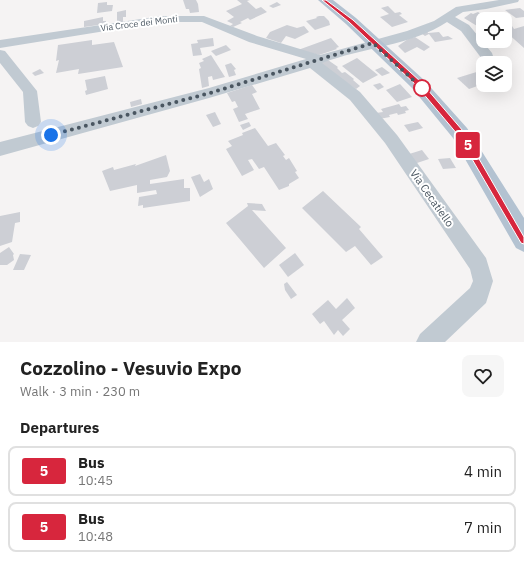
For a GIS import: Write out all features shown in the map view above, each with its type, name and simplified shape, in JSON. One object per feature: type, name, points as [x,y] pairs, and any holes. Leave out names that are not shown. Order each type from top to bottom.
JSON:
[{"type":"main road","points":[[325,0],[351,21],[418,84],[460,133],[524,240]]},
{"type":"street","points":[[0,148],[210,93],[373,43],[411,34],[438,23],[460,9],[486,6],[513,0]]},
{"type":"street","points":[[447,17],[465,28],[487,56]]},
{"type":"street","name":"Via Croce dei Monti","points":[[0,44],[161,19],[188,18],[204,19],[253,39],[316,61]]},
{"type":"street","points":[[0,54],[30,91],[33,122]]},
{"type":"street","name":"Via Cecatiello","points":[[316,61],[355,96],[391,139],[479,265],[484,281],[478,295],[428,342]]},
{"type":"building","points":[[183,0],[196,0],[199,12],[190,13],[189,9],[186,9]]},
{"type":"building","points":[[237,0],[250,0],[247,1],[256,9],[261,7],[267,12],[250,20],[248,18],[240,22],[242,23],[233,27],[230,26],[233,24],[227,21],[234,17],[226,11],[242,4]]},
{"type":"building","points":[[107,2],[107,5],[113,5],[112,11],[97,13],[98,3]]},
{"type":"building","points":[[277,2],[281,5],[273,8],[269,6]]},
{"type":"building","points":[[388,6],[395,13],[400,12],[402,14],[399,15],[408,22],[392,27],[380,17],[389,14],[381,8]]},
{"type":"building","points":[[520,8],[524,11],[524,17],[516,18],[512,15],[512,12],[505,10]]},
{"type":"building","points":[[126,10],[126,17],[123,17],[123,23],[117,24],[117,12]]},
{"type":"building","points":[[471,13],[476,13],[476,25],[464,18]]},
{"type":"building","points":[[319,16],[324,16],[329,21],[330,25],[315,30],[306,21]]},
{"type":"building","points":[[103,17],[103,21],[106,21],[106,24],[84,27],[84,21]]},
{"type":"building","points":[[287,25],[297,28],[304,26],[309,32],[295,39],[286,36],[281,43],[266,38],[270,32]]},
{"type":"building","points":[[512,26],[514,29],[524,26],[524,48],[512,37]]},
{"type":"building","points":[[427,31],[428,33],[439,32],[443,37],[448,36],[453,39],[435,42],[429,34],[425,36],[421,33]]},
{"type":"building","points":[[415,37],[430,47],[424,51],[417,47],[405,53],[398,46],[408,39]]},
{"type":"building","points":[[213,38],[214,46],[200,48],[202,55],[193,56],[191,44],[198,43],[197,40]]},
{"type":"building","points":[[331,38],[339,47],[336,48],[337,49],[319,55],[298,50]]},
{"type":"building","points":[[92,40],[92,45],[114,42],[123,67],[78,74],[79,69],[56,73],[59,60],[56,61],[58,45]]},
{"type":"building","points":[[226,45],[231,50],[216,56],[211,51]]},
{"type":"building","points":[[211,55],[225,77],[213,80],[212,76],[208,77],[209,86],[202,88],[199,69],[201,68],[199,63],[204,61],[202,59]]},
{"type":"building","points":[[357,58],[378,75],[363,83],[342,66]]},
{"type":"building","points":[[328,60],[338,67],[337,68],[342,73],[345,72],[354,79],[353,80],[360,86],[356,89],[318,64]]},
{"type":"building","points":[[231,63],[236,69],[234,70],[236,75],[229,77],[225,65]]},
{"type":"building","points":[[382,67],[390,73],[382,76],[375,70]]},
{"type":"building","points":[[40,69],[44,73],[35,76],[32,73]]},
{"type":"building","points":[[476,72],[476,86],[469,89],[457,78]]},
{"type":"building","points":[[105,76],[108,89],[86,95],[85,91],[87,90],[85,80]]},
{"type":"building","points":[[380,83],[384,87],[378,90],[373,85]]},
{"type":"building","points":[[400,84],[412,97],[397,102],[386,90]]},
{"type":"building","points":[[252,85],[257,92],[252,94],[260,109],[245,114],[248,119],[239,122],[233,109],[238,107],[235,101],[232,102],[227,93]]},
{"type":"building","points":[[141,99],[142,104],[131,107],[130,102]]},
{"type":"building","points":[[399,104],[401,107],[406,106],[409,110],[405,111],[406,113],[398,115],[397,113],[389,115],[390,117],[379,119],[376,113],[383,112],[381,109]]},
{"type":"building","points":[[215,112],[221,124],[213,127],[206,115]]},
{"type":"building","points":[[249,122],[251,126],[243,130],[240,125]]},
{"type":"building","points":[[418,122],[423,128],[409,132],[404,125]]},
{"type":"building","points":[[255,128],[268,146],[276,143],[285,155],[283,156],[286,160],[289,158],[297,171],[295,172],[299,178],[289,184],[289,186],[279,190],[264,167],[259,169],[252,159],[248,160],[254,170],[242,176],[226,149],[232,146],[228,141]]},
{"type":"building","points":[[422,150],[429,159],[411,165],[406,155]]},
{"type":"building","points":[[166,155],[170,171],[167,177],[150,180],[150,184],[184,179],[184,188],[190,188],[190,201],[143,208],[143,205],[138,206],[139,197],[157,194],[156,190],[137,193],[137,185],[110,191],[102,171],[113,167],[114,170],[136,164],[135,166]]},
{"type":"building","points":[[450,158],[456,168],[443,169],[438,159]]},
{"type":"building","points":[[200,174],[204,182],[209,179],[213,189],[200,197],[191,177]]},
{"type":"building","points":[[323,191],[361,227],[359,229],[383,257],[371,265],[355,246],[346,252],[302,208]]},
{"type":"building","points":[[247,203],[262,204],[266,211],[252,210],[286,248],[264,268],[226,223],[248,206]]},
{"type":"building","points":[[20,212],[20,222],[15,223],[12,242],[0,246],[0,216]]},
{"type":"building","points":[[9,247],[14,254],[14,260],[7,265],[0,265],[0,253]]},
{"type":"building","points":[[295,253],[304,265],[288,277],[279,265]]},
{"type":"building","points":[[20,254],[31,255],[24,270],[13,270]]},
{"type":"building","points":[[287,282],[297,295],[291,299],[285,290],[284,284]]},
{"type":"building","points":[[347,298],[355,308],[342,320],[350,329],[343,336],[338,330],[334,335],[324,321],[320,324],[312,314],[328,300],[336,309]]},
{"type":"bus line","name":"5","points":[[325,0],[351,21],[418,84],[460,133],[524,240]]},
{"type":"route","points":[[51,135],[210,93],[373,43],[422,88]]}]
